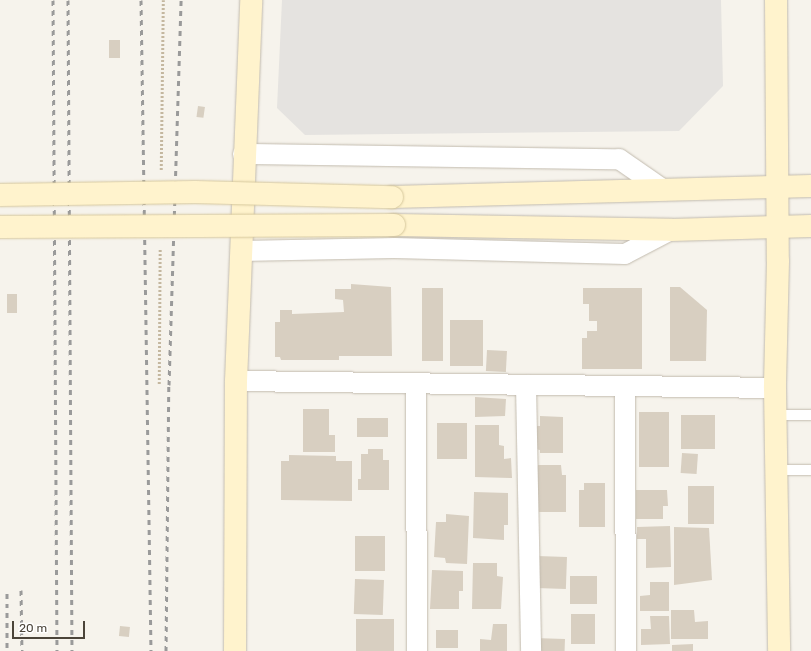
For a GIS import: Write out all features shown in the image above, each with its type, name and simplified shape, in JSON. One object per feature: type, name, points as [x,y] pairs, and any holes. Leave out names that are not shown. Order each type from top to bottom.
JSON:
[{"type":"street","points":[[235,651],[236,381],[243,154],[250,0]]},
{"type":"street","points":[[776,0],[778,227],[775,388],[780,651]]},
{"type":"street","points":[[243,154],[619,159],[664,190]]},
{"type":"street","points":[[0,195],[195,192],[392,197],[811,186]]},
{"type":"street","points":[[0,227],[394,225],[671,230],[811,226]]},
{"type":"street","points":[[241,251],[394,248],[625,254],[671,230]]},
{"type":"street","points":[[236,381],[775,388]]},
{"type":"street","points":[[416,384],[417,651]]},
{"type":"street","points":[[526,385],[531,651]]},
{"type":"street","points":[[625,386],[626,651]]},
{"type":"lane","points":[[776,415],[811,415]]},
{"type":"lane","points":[[776,470],[811,470]]},
{"type":"shaded area","points":[[282,0],[721,0],[723,86],[679,131],[305,135],[277,108]]},
{"type":"building","points":[[109,40],[120,40],[120,58],[109,58]]},
{"type":"building","points":[[198,106],[205,107],[203,118],[196,117]]},
{"type":"building","points":[[351,284],[391,287],[392,356],[339,356],[339,360],[281,360],[280,357],[275,357],[275,322],[280,322],[280,310],[292,310],[292,314],[344,312],[343,300],[335,299],[335,289],[351,289]]},
{"type":"building","points":[[670,287],[680,287],[707,310],[706,361],[670,361]]},
{"type":"building","points":[[422,288],[443,288],[443,361],[422,361]]},
{"type":"building","points":[[583,288],[642,288],[642,369],[582,369],[582,338],[587,338],[587,331],[597,331],[597,321],[589,321],[589,304],[583,304]]},
{"type":"building","points":[[7,294],[17,294],[17,313],[7,313]]},
{"type":"building","points":[[450,320],[483,320],[483,366],[450,366]]},
{"type":"building","points":[[487,350],[507,351],[506,372],[486,371]]},
{"type":"building","points":[[475,397],[506,399],[505,416],[475,417]]},
{"type":"building","points":[[303,409],[329,409],[329,435],[335,435],[335,452],[303,452]]},
{"type":"building","points":[[639,412],[669,412],[669,467],[639,467]]},
{"type":"building","points":[[681,415],[715,415],[715,449],[681,449]]},
{"type":"building","points":[[540,416],[563,417],[563,453],[540,453],[540,450],[535,449],[536,426],[540,426]]},
{"type":"building","points":[[357,418],[388,418],[388,437],[357,437]]},
{"type":"building","points":[[437,423],[467,423],[467,459],[437,459]]},
{"type":"building","points":[[475,425],[499,425],[499,445],[504,446],[504,459],[511,458],[512,478],[475,477]]},
{"type":"building","points":[[368,449],[383,449],[383,460],[389,460],[389,490],[358,490],[358,479],[361,479],[361,454],[368,454]]},
{"type":"building","points":[[682,453],[698,454],[697,474],[681,473]]},
{"type":"building","points":[[289,455],[336,456],[336,461],[352,461],[352,501],[281,500],[281,461],[289,461]]},
{"type":"building","points":[[537,465],[561,465],[562,475],[566,475],[566,512],[537,512]]},
{"type":"building","points":[[584,483],[605,483],[605,527],[579,527],[579,490],[584,490]]},
{"type":"building","points":[[688,486],[714,486],[714,524],[688,524]]},
{"type":"building","points":[[636,490],[667,490],[668,506],[663,506],[663,519],[636,519]]},
{"type":"building","points":[[474,492],[508,493],[508,525],[504,525],[504,540],[473,538]]},
{"type":"building","points":[[446,514],[469,516],[467,564],[446,563],[445,558],[434,557],[436,522],[446,522]]},
{"type":"building","points":[[670,526],[671,567],[646,568],[646,539],[637,539],[637,527]]},
{"type":"building","points":[[674,527],[709,528],[712,580],[674,585]]},
{"type":"building","points":[[355,536],[385,536],[385,571],[355,571]]},
{"type":"building","points":[[537,556],[567,557],[566,589],[536,588]]},
{"type":"building","points":[[473,563],[497,563],[497,576],[503,577],[501,609],[472,609]]},
{"type":"building","points":[[432,570],[463,571],[463,591],[459,591],[459,609],[430,609]]},
{"type":"building","points":[[570,576],[597,576],[597,604],[570,604]]},
{"type":"building","points":[[355,579],[384,580],[383,615],[354,614]]},
{"type":"building","points":[[650,582],[669,582],[669,611],[640,611],[640,596],[650,595]]},
{"type":"building","points":[[671,610],[694,610],[695,622],[708,621],[708,639],[671,639]]},
{"type":"building","points":[[571,614],[595,614],[595,644],[571,644]]},
{"type":"building","points":[[650,616],[669,616],[670,644],[641,645],[641,629],[651,629]]},
{"type":"building","points":[[356,619],[394,619],[394,651],[356,651]]},
{"type":"building","points":[[493,624],[507,624],[507,651],[480,651],[480,639],[491,640]]},
{"type":"building","points":[[120,626],[130,627],[129,637],[119,636]]},
{"type":"building","points":[[436,630],[458,630],[458,648],[436,648]]},
{"type":"building","points":[[534,638],[565,639],[565,651],[534,651]]},
{"type":"building","points":[[693,644],[693,651],[672,651],[672,645]]},
{"type":"railway","points":[[53,0],[57,651]]},
{"type":"railway","points":[[68,0],[72,651]]},
{"type":"railway","points":[[141,0],[151,651]]},
{"type":"railway","points":[[166,651],[169,385],[181,0]]},
{"type":"railway","points":[[21,590],[22,651]]},
{"type":"railway","points":[[7,593],[7,651]]}]
